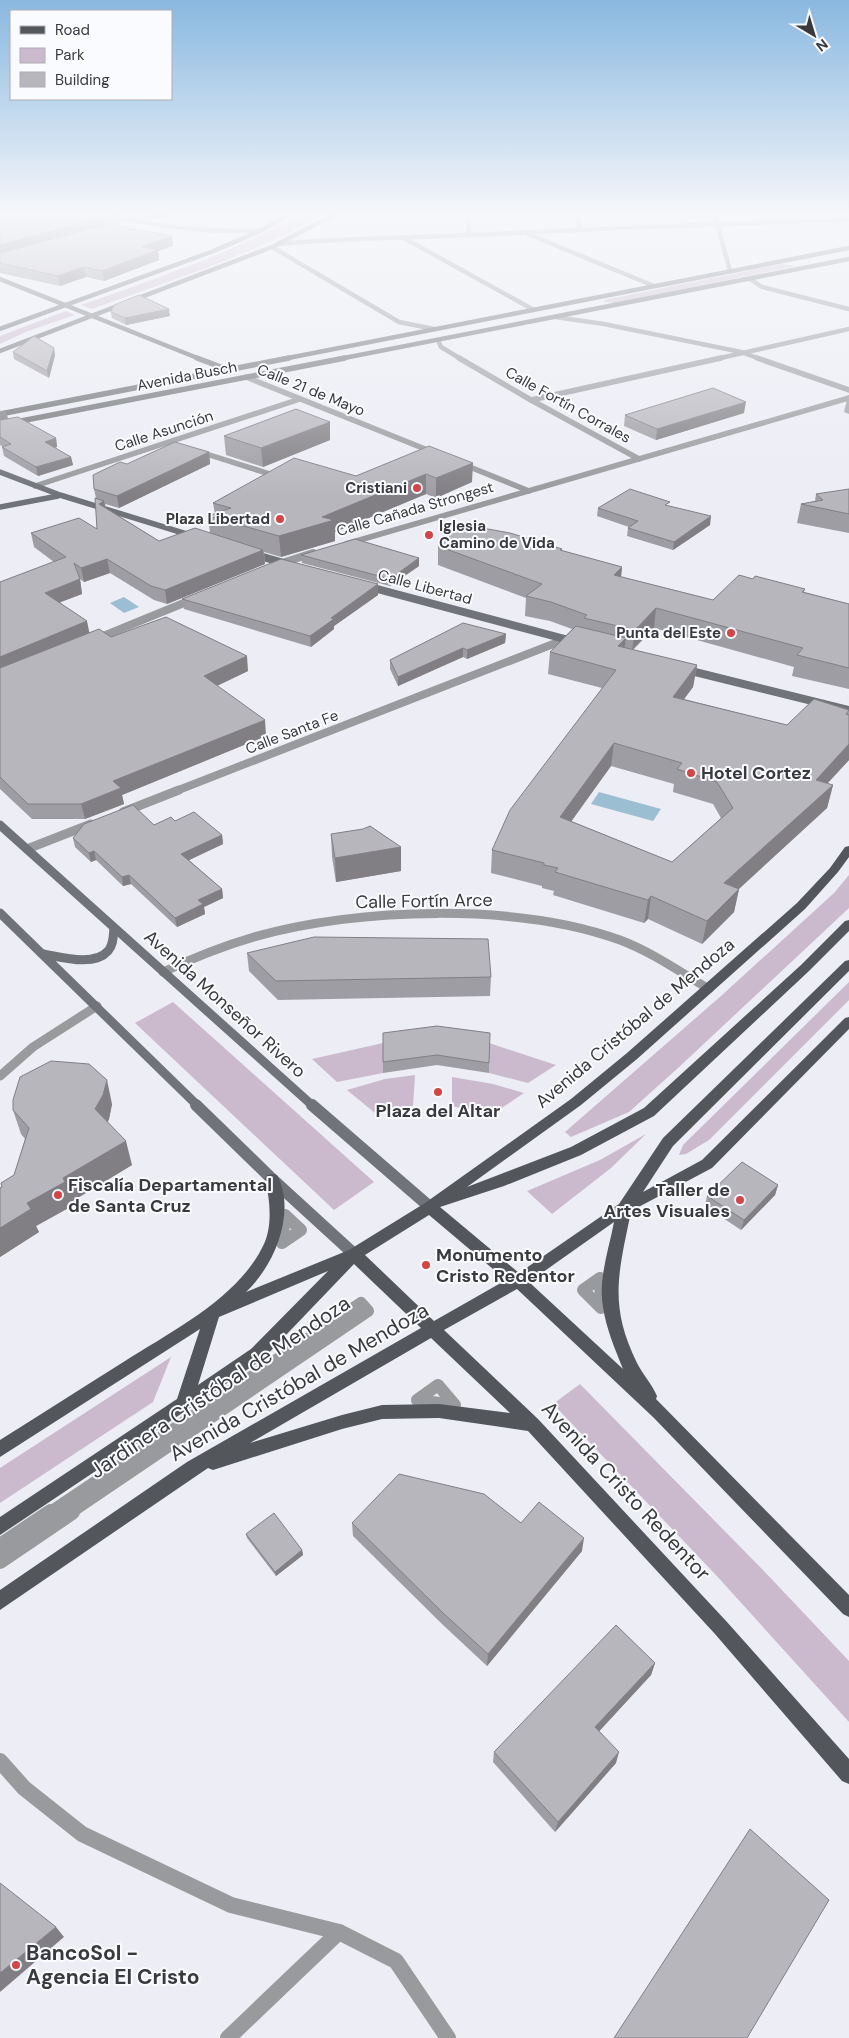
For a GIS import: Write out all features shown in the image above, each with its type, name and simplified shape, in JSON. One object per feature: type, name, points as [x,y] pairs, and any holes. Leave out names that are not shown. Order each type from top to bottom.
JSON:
[{"type":"main road","points":[[0,329],[59,307]]},
{"type":"main road","name":"Calle 21 de Mayo","points":[[70,307],[246,377]]},
{"type":"main road","points":[[0,351],[115,307]]},
{"type":"main road","name":"Avenida Busch","points":[[0,414],[549,307]]},
{"type":"main road","points":[[586,307],[587,311]]},
{"type":"main road","name":"Avenida Busch","points":[[0,426],[606,307]]},
{"type":"main road","points":[[534,310],[538,315],[553,318]]},
{"type":"main road","points":[[506,315],[520,316],[527,320],[525,323]]},
{"type":"main road","points":[[201,374],[218,376],[219,381],[216,383]]},
{"type":"main road","points":[[0,472],[60,495],[198,538]]},
{"type":"main road","points":[[0,507],[60,495]]},
{"type":"main road","points":[[244,552],[300,568]]},
{"type":"main road","name":"Calle Libertad","points":[[357,583],[586,644]]},
{"type":"main road","points":[[679,668],[849,710]]},
{"type":"main road","name":"Avenida Monseñor Rivero","points":[[0,825],[352,1141],[430,1207]]},
{"type":"main road","name":"Avenida Cristóbal de Mendoza","points":[[0,1449],[213,1313],[354,1254],[430,1207],[576,1102],[709,989],[801,906],[834,870],[849,849]]},
{"type":"main road","points":[[0,913],[272,1179],[354,1254]]},
{"type":"main road","name":"Avenida Cristóbal de Mendoza","points":[[430,1207],[563,1157],[623,1129],[650,1112],[805,968],[849,924]]},
{"type":"main road","points":[[43,954],[82,960],[101,956],[113,946],[115,940],[114,928]]},
{"type":"main road","name":"Avenida Cristóbal de Mendoza","points":[[624,1208],[668,1142],[849,964]]},
{"type":"main road","name":"Avenida Cristóbal de Mendoza","points":[[0,1600],[193,1468],[299,1405],[518,1281],[624,1208],[707,1164],[849,1021]]},
{"type":"main road","points":[[184,1403],[213,1313],[245,1284],[270,1248],[274,1234],[276,1214],[276,1196],[272,1179]]},
{"type":"main road","points":[[430,1207],[518,1281],[660,1413],[849,1608]]},
{"type":"main road","points":[[624,1208],[610,1282],[610,1305],[616,1331],[631,1368],[660,1413]]},
{"type":"main road","name":"Avenida Cristóbal de Mendoza","points":[[0,1527],[257,1354],[354,1254]]},
{"type":"main road","name":"Avenida Cristo Redentor","points":[[354,1254],[532,1424],[721,1628],[849,1774]]},
{"type":"main road","points":[[193,1468],[342,1422],[382,1412],[439,1411],[532,1424]]},
{"type":"street","points":[[374,307],[399,322],[434,329]]},
{"type":"street","points":[[529,307],[534,310]]},
{"type":"street","points":[[587,311],[586,317],[604,324]]},
{"type":"street","points":[[553,318],[604,324],[741,352],[849,390]]},
{"type":"street","points":[[532,400],[849,329]]},
{"type":"street","name":"Calle Fortín Corrales","points":[[438,340],[441,347],[639,459]]},
{"type":"street","name":"Calle 21 de Mayo","points":[[246,377],[438,454]]},
{"type":"street","name":"Calle Cañada Strongest","points":[[338,546],[849,398]]},
{"type":"street","name":"Calle Asunción","points":[[35,486],[300,399]]},
{"type":"street","points":[[168,442],[177,445]]},
{"type":"street","points":[[187,448],[273,475]]},
{"type":"street","points":[[456,461],[529,491]]},
{"type":"street","name":"Calle Cañada Strongest","points":[[272,566],[319,552]]},
{"type":"street","points":[[90,642],[199,596]]},
{"type":"street","name":"Calle Santa Fe","points":[[119,814],[566,639]]},
{"type":"street","points":[[27,849],[101,821]]},
{"type":"street","name":"Calle Fortín Arce","points":[[163,972],[192,957],[220,947],[263,933],[307,924],[350,918],[452,914],[513,917],[547,922],[603,935],[640,949],[709,989]]},
{"type":"street","points":[[0,1076],[33,1047],[97,1006]]},
{"type":"street","name":"Jardinera Cristóbal de Mendoza","points":[[0,1546],[361,1303],[368,1311],[0,1561]]},
{"type":"street","points":[[0,1761],[24,1788],[82,1834],[231,1905],[339,1932],[396,1961],[448,2038]]},
{"type":"street","points":[[228,2038],[339,1932]]},
{"type":"green space","points":[[66,311],[75,315],[28,331],[0,344],[0,336]]},
{"type":"green space","points":[[849,875],[849,908],[678,1068],[629,1112],[571,1137],[565,1132],[721,996],[834,893]]},
{"type":"green space","points":[[849,982],[849,1000],[709,1140],[686,1154],[679,1155],[683,1145]]},
{"type":"green space","points":[[173,1002],[374,1182],[334,1210],[135,1023]]},
{"type":"green space","points":[[383,1043],[383,1073],[337,1082],[312,1059]]},
{"type":"green space","points":[[489,1043],[556,1065],[528,1083],[489,1073]]},
{"type":"green space","points":[[415,1075],[413,1106],[375,1113],[347,1090],[385,1079]]},
{"type":"green space","points":[[452,1077],[493,1084],[524,1093],[490,1116],[452,1106]]},
{"type":"green space","points":[[646,1134],[611,1168],[552,1214],[527,1191],[600,1160]]},
{"type":"green space","points":[[171,1357],[153,1402],[0,1503],[0,1468]]},
{"type":"green space","points":[[580,1384],[763,1570],[849,1661],[849,1722],[715,1574],[553,1404]]},
{"type":"water","points":[[124,597],[139,607],[124,613],[110,603]]},
{"type":"water","points":[[599,792],[661,809],[653,821],[591,804]]},
{"type":"building","points":[[113,307],[165,307],[169,309],[125,318],[111,312]]},
{"type":"building","points":[[34,336],[54,348],[47,371],[13,352]]},
{"type":"building","points":[[713,388],[746,402],[657,429],[625,415]]},
{"type":"building","points":[[296,409],[330,422],[261,448],[224,436]]},
{"type":"building","points":[[18,417],[56,438],[45,442],[71,457],[36,467],[2,447],[11,444],[0,437],[0,420]]},
{"type":"building","points":[[175,442],[209,452],[117,496],[94,489],[93,475],[120,462],[127,464]]},
{"type":"building","points":[[429,446],[473,463],[436,478],[426,474],[322,517],[334,520],[279,536],[208,516],[231,508],[213,503],[294,458],[356,476]]},
{"type":"building","points":[[630,489],[670,502],[665,505],[711,516],[674,542],[628,528],[638,521],[598,508]]},
{"type":"building","points":[[849,489],[849,514],[801,504],[823,500],[816,494]]},
{"type":"building","points":[[95,498],[104,501],[99,504],[159,541],[195,528],[263,550],[165,590],[151,586],[107,559],[81,568],[74,563],[80,579],[45,593],[87,621],[0,657],[0,582],[66,557],[31,533],[79,518],[97,529]]},
{"type":"building","points":[[455,523],[510,533],[562,549],[560,550],[622,567],[614,575],[713,600],[739,575],[753,579],[755,576],[805,589],[802,592],[849,604],[849,668],[797,655],[803,648],[656,608],[635,630],[584,618],[587,615],[551,602],[526,596],[542,584],[438,546]]},
{"type":"building","points":[[355,539],[419,558],[390,579],[301,555]]},
{"type":"building","points":[[281,559],[378,584],[331,618],[334,619],[310,636],[182,599]]},
{"type":"building","points":[[166,617],[247,656],[204,676],[265,720],[113,781],[121,788],[81,804],[28,804],[0,777],[0,668],[99,629],[111,637]]},
{"type":"building","points":[[463,623],[506,634],[467,650],[463,648],[398,677],[390,660]]},
{"type":"building","points":[[576,626],[626,638],[618,646],[697,665],[673,697],[787,725],[814,699],[849,710],[846,714],[849,715],[849,744],[816,780],[833,785],[724,883],[739,889],[707,921],[651,896],[648,900],[555,872],[558,868],[544,865],[544,863],[492,850],[510,810],[616,670],[550,652]],"holes":[[[614,743],[682,763],[677,769],[717,782],[733,808],[672,862],[560,817]]]},
{"type":"building","points":[[133,805],[154,825],[171,817],[175,821],[194,812],[222,835],[181,854],[222,889],[198,900],[203,904],[175,918],[129,875],[122,877],[94,851],[89,853],[73,838],[84,824]]},
{"type":"building","points":[[370,826],[401,847],[335,858],[331,834],[363,829]]},
{"type":"building","points":[[314,937],[488,939],[491,977],[276,981],[247,953]]},
{"type":"building","points":[[437,1026],[490,1033],[489,1063],[437,1055],[383,1062],[383,1033]]},
{"type":"building","points":[[51,1061],[89,1064],[107,1080],[103,1095],[95,1109],[126,1141],[63,1178],[65,1182],[27,1203],[31,1209],[0,1228],[1,1183],[14,1175],[29,1128],[13,1110],[13,1100],[20,1077]]},
{"type":"building","name":"Taller de Artes Visuales","points":[[742,1162],[778,1185],[744,1220],[707,1196]]},
{"type":"building","points":[[399,1474],[484,1494],[521,1523],[539,1502],[584,1538],[488,1654],[442,1612],[352,1523]]},
{"type":"building","points":[[274,1513],[302,1550],[275,1572],[246,1534]]},
{"type":"building","points":[[616,1625],[655,1663],[595,1727],[619,1752],[558,1822],[494,1752]]},
{"type":"building","points":[[750,1829],[829,1900],[747,2038],[614,2038]]},
{"type":"building","name":"BancoSol - Agencia El Cristo","points":[[0,1883],[56,1927],[0,1973]]},
{"type":"place","name":"Cristiani","points":[[417,488]]},
{"type":"place","name":"Plaza Libertad","points":[[280,519]]},
{"type":"place","name":"Iglesia Camino de Vida","points":[[429,535]]},
{"type":"place","name":"Punta del Este","points":[[731,633]]},
{"type":"place","name":"Hotel Cortez","points":[[691,773]]},
{"type":"place","name":"Plaza del Altar","points":[[438,1092]]},
{"type":"place","name":"Fiscalía Departamental de Santa Cruz","points":[[58,1195]]},
{"type":"place","name":"Taller de Artes Visuales","points":[[740,1200]]},
{"type":"place","name":"Monumento Cristo Redentor","points":[[426,1265]]},
{"type":"place","name":"BancoSol - Agencia El Cristo","points":[[16,1965]]}]
